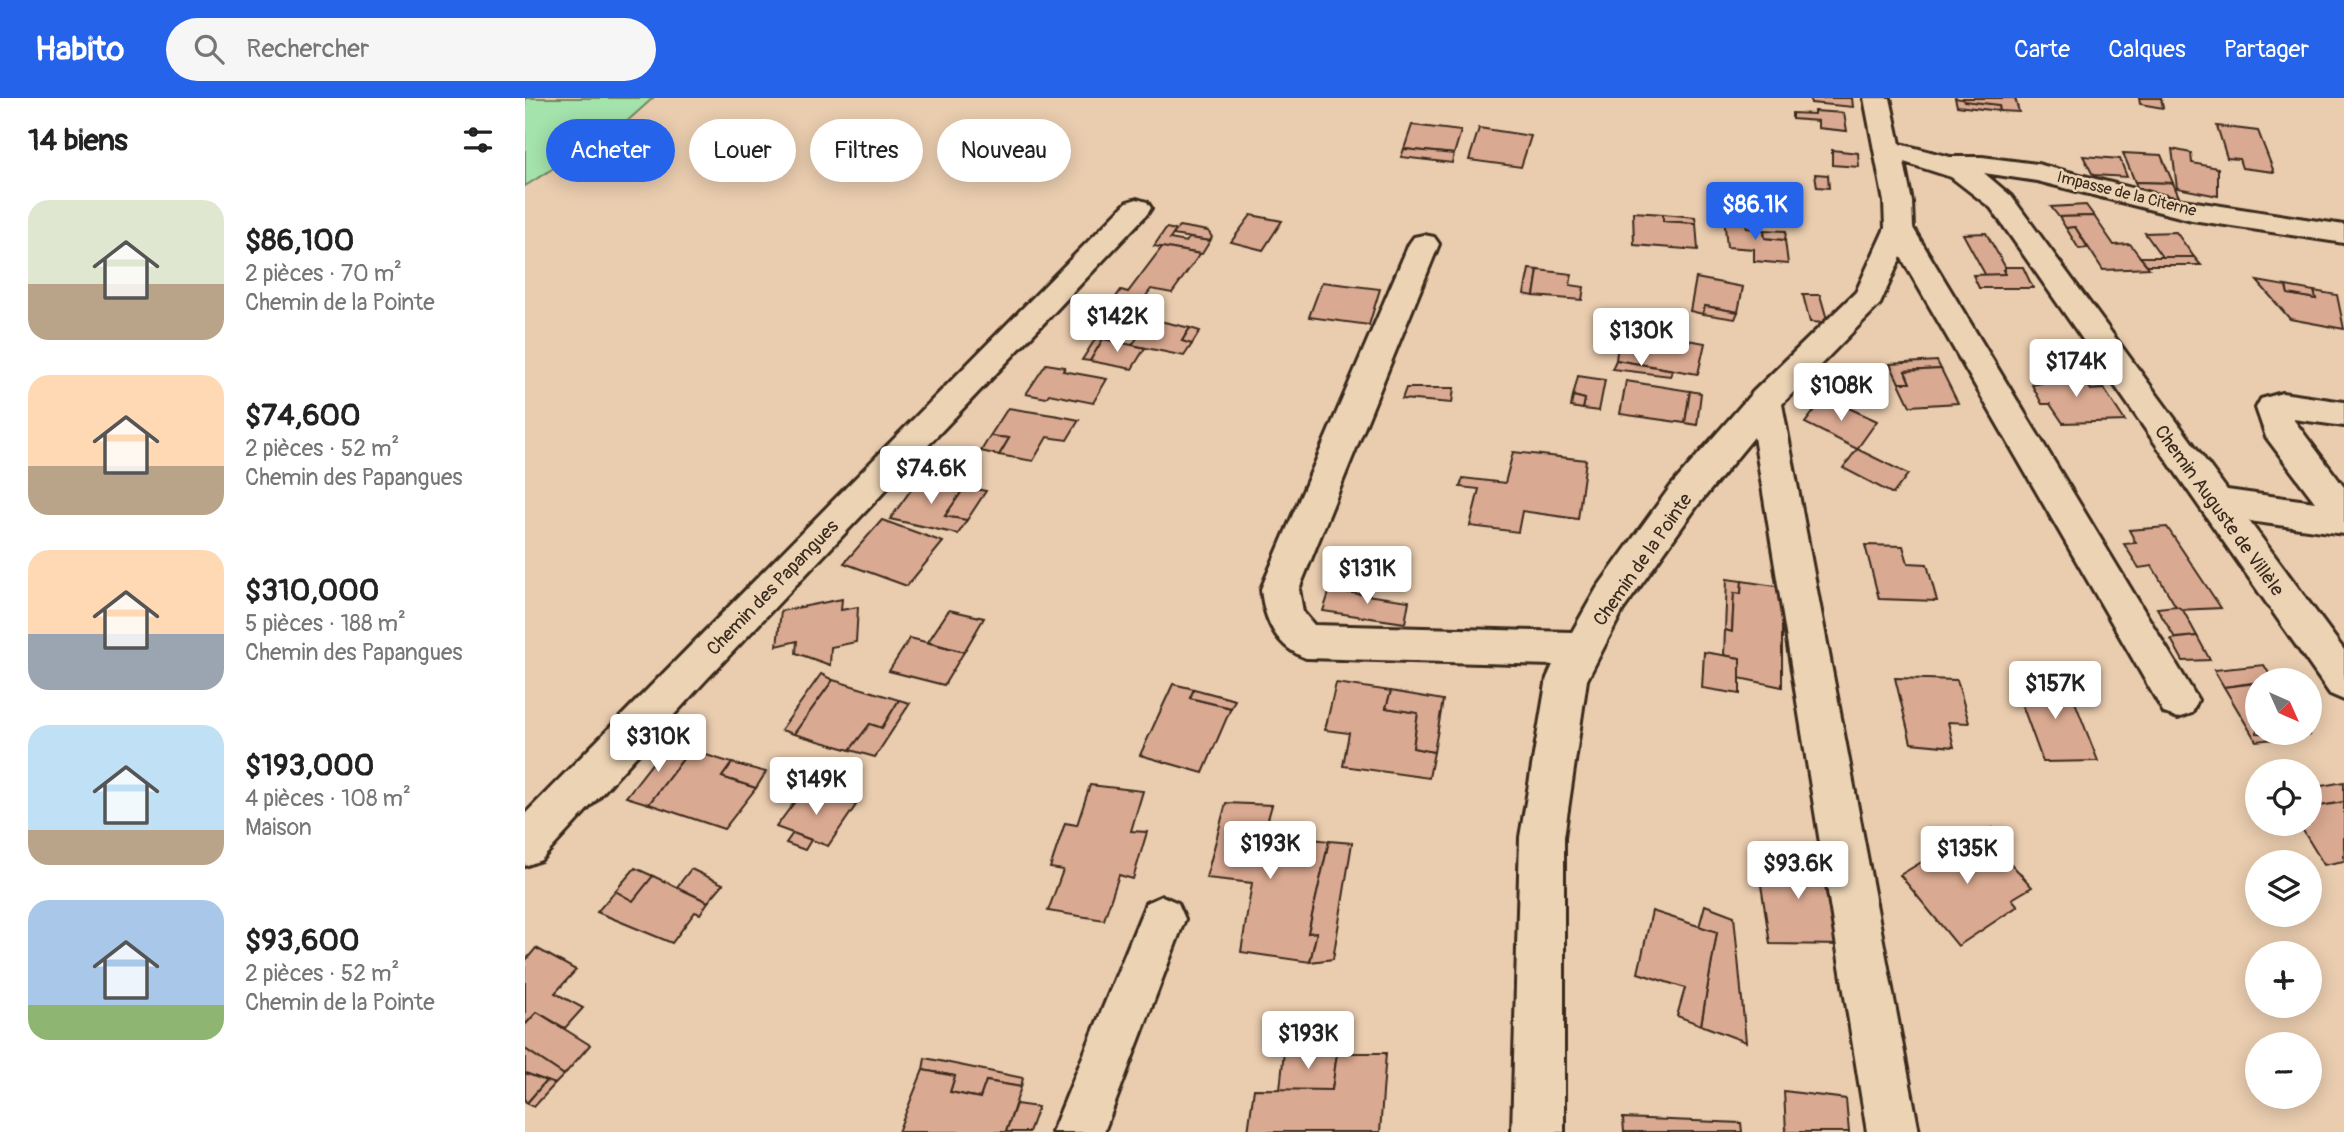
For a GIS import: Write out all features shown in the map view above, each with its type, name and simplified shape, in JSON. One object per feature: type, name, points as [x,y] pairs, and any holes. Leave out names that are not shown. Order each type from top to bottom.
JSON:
[{"type":"street","points":[[1877,98],[1888,150],[1899,228],[2178,700]]},
{"type":"street","name":"Chemin Auguste de Villèle","points":[[1888,150],[1952,165],[1980,182],[2001,202],[2344,682]]},
{"type":"street","name":"Impasse de la Citerne","points":[[1952,165],[1986,163],[2024,167],[2169,207],[2344,234]]},
{"type":"street","name":"Chemin des Papangues","points":[[525,845],[691,669],[1137,208]]},
{"type":"street","name":"Chemin de la Pointe","points":[[1538,1132],[1542,836],[1567,678],[1610,599],[1684,496],[1765,401],[1869,297],[1899,228]]},
{"type":"street","points":[[1424,244],[1280,589],[1283,617],[1291,629],[1306,641],[1582,649]]},
{"type":"street","points":[[1765,401],[1893,1132]]},
{"type":"street","points":[[2344,414],[2282,405],[2271,411],[2278,428],[2344,513]]},
{"type":"street","points":[[2213,502],[2344,520]]},
{"type":"street","points":[[1078,1132],[1161,919]]},
{"type":"green space","points":[[525,98],[653,98],[630,119],[546,119],[546,173],[525,186]]},
{"type":"building","points":[[1810,98],[1852,98],[1853,107],[1811,103]]},
{"type":"building","points":[[1955,98],[1999,105],[2000,111],[1957,106]]},
{"type":"building","points":[[1963,98],[2015,98],[2019,112],[2000,111],[1999,105],[1964,101]]},
{"type":"building","points":[[2139,98],[2161,98],[2163,108],[2140,104]]},
{"type":"building","points":[[1814,111],[1844,113],[1847,131],[1818,128],[1818,121],[1792,119],[1792,113],[1814,114]]},
{"type":"building","points":[[1412,125],[1461,131],[1454,154],[1404,149]]},
{"type":"building","points":[[2217,126],[2258,131],[2274,172],[2242,168],[2239,159],[2227,158]]},
{"type":"building","points":[[1479,128],[1531,136],[1521,167],[1469,160]]},
{"type":"building","points":[[1404,149],[1454,154],[1452,163],[1401,157]]},
{"type":"building","points":[[2172,149],[2191,153],[2192,163],[2218,168],[2218,196],[2177,188]]},
{"type":"building","points":[[1832,150],[1858,153],[1859,167],[1832,165]]},
{"type":"building","points":[[2123,153],[2161,155],[2173,183],[2135,182]]},
{"type":"building","points":[[2083,156],[2120,159],[2127,177],[2093,175]]},
{"type":"building","points":[[1815,174],[1828,175],[1829,188],[1817,187]]},
{"type":"building","points":[[2135,182],[2173,183],[2179,197],[2140,195]]},
{"type":"building","points":[[2086,205],[2094,216],[2059,217],[2051,207]]},
{"type":"building","points":[[1633,212],[1663,214],[1663,221],[1696,223],[1698,250],[1634,245]]},
{"type":"building","points":[[1663,214],[1695,217],[1696,223],[1663,221]]},
{"type":"building","points":[[1251,215],[1282,221],[1263,250],[1231,242]]},
{"type":"building","points":[[1724,216],[1745,218],[1747,228],[1764,230],[1765,238],[1785,240],[1788,264],[1754,261],[1754,249],[1727,247]]},
{"type":"building","points":[[2094,216],[2114,245],[2130,244],[2149,268],[2103,270],[2075,227],[2066,228],[2059,217]]},
{"type":"building","points":[[1179,226],[1208,231],[1212,237],[1210,241],[1173,235]]},
{"type":"building","points":[[2075,227],[2088,248],[2079,249],[2066,228]]},
{"type":"building","points":[[1166,228],[1176,230],[1170,239],[1186,242],[1189,238],[1210,241],[1202,254],[1154,246]]},
{"type":"building","points":[[1764,230],[1786,231],[1785,240],[1765,238]]},
{"type":"building","points":[[2176,232],[2194,257],[2162,257],[2145,233]]},
{"type":"building","points":[[1986,233],[2007,270],[2003,270],[2005,274],[1986,276],[1963,234]]},
{"type":"building","points":[[1162,247],[1200,254],[1172,293],[1151,289],[1140,304],[1132,302],[1125,311],[1109,307],[1121,290],[1128,292]]},
{"type":"building","points":[[2140,257],[2194,257],[2201,265],[2147,265]]},
{"type":"building","points":[[2005,267],[2023,267],[2033,288],[1979,288],[1973,275],[2005,274]]},
{"type":"building","points":[[1529,269],[1538,270],[1534,296],[1524,294]]},
{"type":"building","points":[[1538,270],[1572,274],[1570,285],[1584,287],[1582,300],[1534,296]]},
{"type":"building","points":[[1696,278],[1743,287],[1738,312],[1705,306],[1703,314],[1690,311]]},
{"type":"building","points":[[2257,281],[2286,286],[2288,294],[2316,299],[2314,291],[2337,295],[2344,329],[2290,319]]},
{"type":"building","points":[[1322,282],[1380,289],[1369,325],[1309,317]]},
{"type":"building","points":[[2286,286],[2314,291],[2316,299],[2288,294]]},
{"type":"building","points":[[1803,295],[1820,295],[1828,323],[1810,322]]},
{"type":"building","points":[[1705,306],[1738,312],[1735,319],[1703,314]]},
{"type":"building","points":[[1151,319],[1190,328],[1182,341],[1192,344],[1184,356],[1132,345]]},
{"type":"building","points":[[1190,328],[1200,331],[1192,344],[1182,341]]},
{"type":"building","points":[[1620,328],[1705,343],[1698,374],[1616,360]]},
{"type":"building","points":[[1096,338],[1103,339],[1090,361],[1082,360]]},
{"type":"building","points":[[1103,339],[1145,348],[1132,369],[1090,361]]},
{"type":"building","points":[[2087,359],[2104,389],[2091,390],[2079,373],[2038,375],[2030,363]]},
{"type":"building","points":[[1616,360],[1673,370],[1670,376],[1612,369]]},
{"type":"building","points":[[1937,361],[1941,369],[1905,371],[1910,383],[1899,383],[1890,364]]},
{"type":"building","points":[[1046,364],[1065,367],[1063,371],[1107,379],[1093,403],[1049,394],[1046,398],[1026,394]]},
{"type":"building","points":[[1941,369],[1958,403],[1910,406],[1899,383],[1910,383],[1905,371]]},
{"type":"building","points":[[2079,373],[2091,390],[2104,389],[2125,421],[2063,423],[2050,404],[2042,404],[2032,385],[2041,383],[2038,375]]},
{"type":"building","points":[[1578,376],[1605,380],[1599,411],[1583,409],[1585,399],[1573,396]]},
{"type":"building","points":[[1626,381],[1690,391],[1685,423],[1620,414]]},
{"type":"building","points":[[1406,388],[1454,388],[1452,403],[1402,399]]},
{"type":"building","points":[[1690,391],[1701,393],[1697,425],[1685,423]]},
{"type":"building","points":[[1573,396],[1585,399],[1583,409],[1571,407]]},
{"type":"building","points":[[1825,397],[1877,421],[1857,449],[1805,423]]},
{"type":"building","points":[[1008,408],[1079,420],[1067,440],[1047,437],[1033,461],[999,455],[1009,438],[990,436]]},
{"type":"building","points":[[990,436],[1009,438],[999,455],[981,451]]},
{"type":"building","points":[[1857,449],[1908,474],[1893,494],[1843,468]]},
{"type":"building","points":[[1513,452],[1586,460],[1578,519],[1522,511],[1518,532],[1470,526],[1479,489],[1460,487],[1463,478],[1505,483]]},
{"type":"building","points":[[921,476],[965,487],[945,516],[967,520],[958,534],[890,519]]},
{"type":"building","points":[[965,487],[986,491],[967,520],[945,516]]},
{"type":"building","points":[[882,520],[943,542],[907,586],[844,563]]},
{"type":"building","points":[[2167,527],[2221,608],[2178,610],[2152,566],[2139,568],[2124,544],[2136,543],[2129,530]]},
{"type":"building","points":[[1865,545],[1903,546],[1908,563],[1927,564],[1937,601],[1879,599]]},
{"type":"building","points":[[1727,579],[1742,581],[1741,594],[1734,593],[1732,632],[1725,630]]},
{"type":"building","points":[[1742,581],[1782,587],[1782,687],[1739,678],[1740,658],[1724,655],[1725,630],[1732,632],[1734,593],[1741,594]]},
{"type":"building","points":[[1330,590],[1409,601],[1405,623],[1323,611]]},
{"type":"building","points":[[842,599],[841,610],[858,607],[856,642],[831,647],[830,665],[796,653],[797,641],[777,646],[781,611]]},
{"type":"building","points":[[2176,606],[2183,610],[2197,636],[2175,638],[2157,608]]},
{"type":"building","points":[[949,610],[984,618],[964,652],[928,642]]},
{"type":"building","points":[[2197,636],[2210,660],[2183,661],[2171,639]]},
{"type":"building","points":[[910,638],[964,652],[944,685],[889,671]]},
{"type":"building","points":[[1704,652],[1740,658],[1740,694],[1702,688]]},
{"type":"building","points":[[2264,665],[2266,668],[2245,668],[2245,684],[2224,687],[2214,670]]},
{"type":"building","points":[[821,674],[833,680],[794,734],[781,730]]},
{"type":"building","points":[[1895,678],[1957,680],[1969,723],[1948,722],[1954,747],[1911,743]]},
{"type":"building","points":[[2066,679],[2098,761],[2043,762],[2013,680]]},
{"type":"building","points":[[833,680],[899,700],[882,728],[870,724],[850,750],[794,734]]},
{"type":"building","points":[[1336,683],[1391,691],[1386,708],[1418,713],[1413,748],[1434,752],[1429,778],[1343,766],[1349,733],[1325,730]]},
{"type":"building","points":[[1173,684],[1194,689],[1190,698],[1231,708],[1203,773],[1140,755]]},
{"type":"building","points":[[2245,684],[2245,722],[2224,687]]},
{"type":"building","points":[[1194,689],[1235,700],[1231,708],[1190,698]]},
{"type":"building","points":[[1391,691],[1443,700],[1434,752],[1413,748],[1418,713],[1386,708]]},
{"type":"building","points":[[899,700],[910,703],[875,757],[850,750],[870,724],[882,728]]},
{"type":"building","points":[[668,743],[690,750],[649,804],[626,797]]},
{"type":"building","points":[[690,750],[732,763],[722,777],[756,788],[724,829],[649,804]]},
{"type":"building","points":[[732,763],[766,772],[756,788],[722,777]]},
{"type":"building","points":[[2344,782],[2344,802],[2322,806],[2322,786]]},
{"type":"building","points":[[1090,785],[1143,791],[1131,831],[1147,832],[1133,879],[1119,875],[1104,920],[1048,911],[1063,870],[1050,868],[1065,823],[1077,825]]},
{"type":"building","points":[[805,788],[856,805],[828,846],[776,827]]},
{"type":"building","points":[[2344,802],[2344,861],[2324,865],[2322,850],[2315,850],[2306,836],[2322,836],[2322,806]]},
{"type":"building","points":[[1226,803],[1272,805],[1264,833],[1329,841],[1308,933],[1317,932],[1310,962],[1241,952],[1252,883],[1206,878]]},
{"type":"building","points":[[1992,828],[1997,848],[2032,887],[2012,899],[2018,906],[1958,946],[1900,875],[1960,839],[1965,845]]},
{"type":"building","points":[[793,833],[811,840],[805,850],[786,843]]},
{"type":"building","points":[[1329,841],[1352,843],[1333,959],[1310,962],[1317,932],[1308,933]]},
{"type":"building","points":[[1756,852],[1792,852],[1794,863],[1828,863],[1844,945],[1770,944]]},
{"type":"building","points":[[1792,852],[1826,853],[1828,863],[1794,863]]},
{"type":"building","points":[[635,868],[653,876],[633,901],[615,891]]},
{"type":"building","points":[[691,869],[723,884],[708,902],[677,887]]},
{"type":"building","points":[[653,876],[708,902],[700,914],[695,912],[672,943],[597,912],[615,891],[633,901]]},
{"type":"building","points":[[1705,905],[1734,916],[1746,1042],[1701,1025],[1717,932],[1699,927]]},
{"type":"building","points":[[1652,911],[1717,932],[1701,1025],[1677,1016],[1685,988],[1638,973]]},
{"type":"building","points":[[536,948],[576,970],[555,993],[583,1008],[565,1028],[537,1012],[525,1025],[525,961]]},
{"type":"building","points":[[537,1012],[590,1045],[564,1075],[525,1049],[525,1025]]},
{"type":"building","points":[[525,1049],[564,1075],[555,1084],[525,1073]]},
{"type":"building","points":[[1284,1051],[1337,1053],[1332,1090],[1280,1090]]},
{"type":"building","points":[[1337,1053],[1386,1053],[1380,1132],[1248,1132],[1254,1089],[1332,1090]]},
{"type":"building","points":[[925,1058],[1023,1078],[1021,1087],[986,1081],[980,1098],[950,1092],[955,1076],[923,1070]]},
{"type":"building","points":[[923,1070],[955,1076],[950,1092],[980,1098],[986,1081],[1021,1087],[1006,1132],[898,1132]]},
{"type":"building","points":[[525,1073],[546,1081],[527,1103],[525,1101]]},
{"type":"building","points":[[546,1081],[555,1084],[534,1107],[527,1103]]},
{"type":"building","points":[[1784,1091],[1846,1099],[1849,1132],[1786,1132]]},
{"type":"building","points":[[1016,1104],[1038,1107],[1029,1132],[1006,1132]]},
{"type":"building","points":[[1623,1118],[1741,1123],[1742,1132],[1624,1132]]}]
